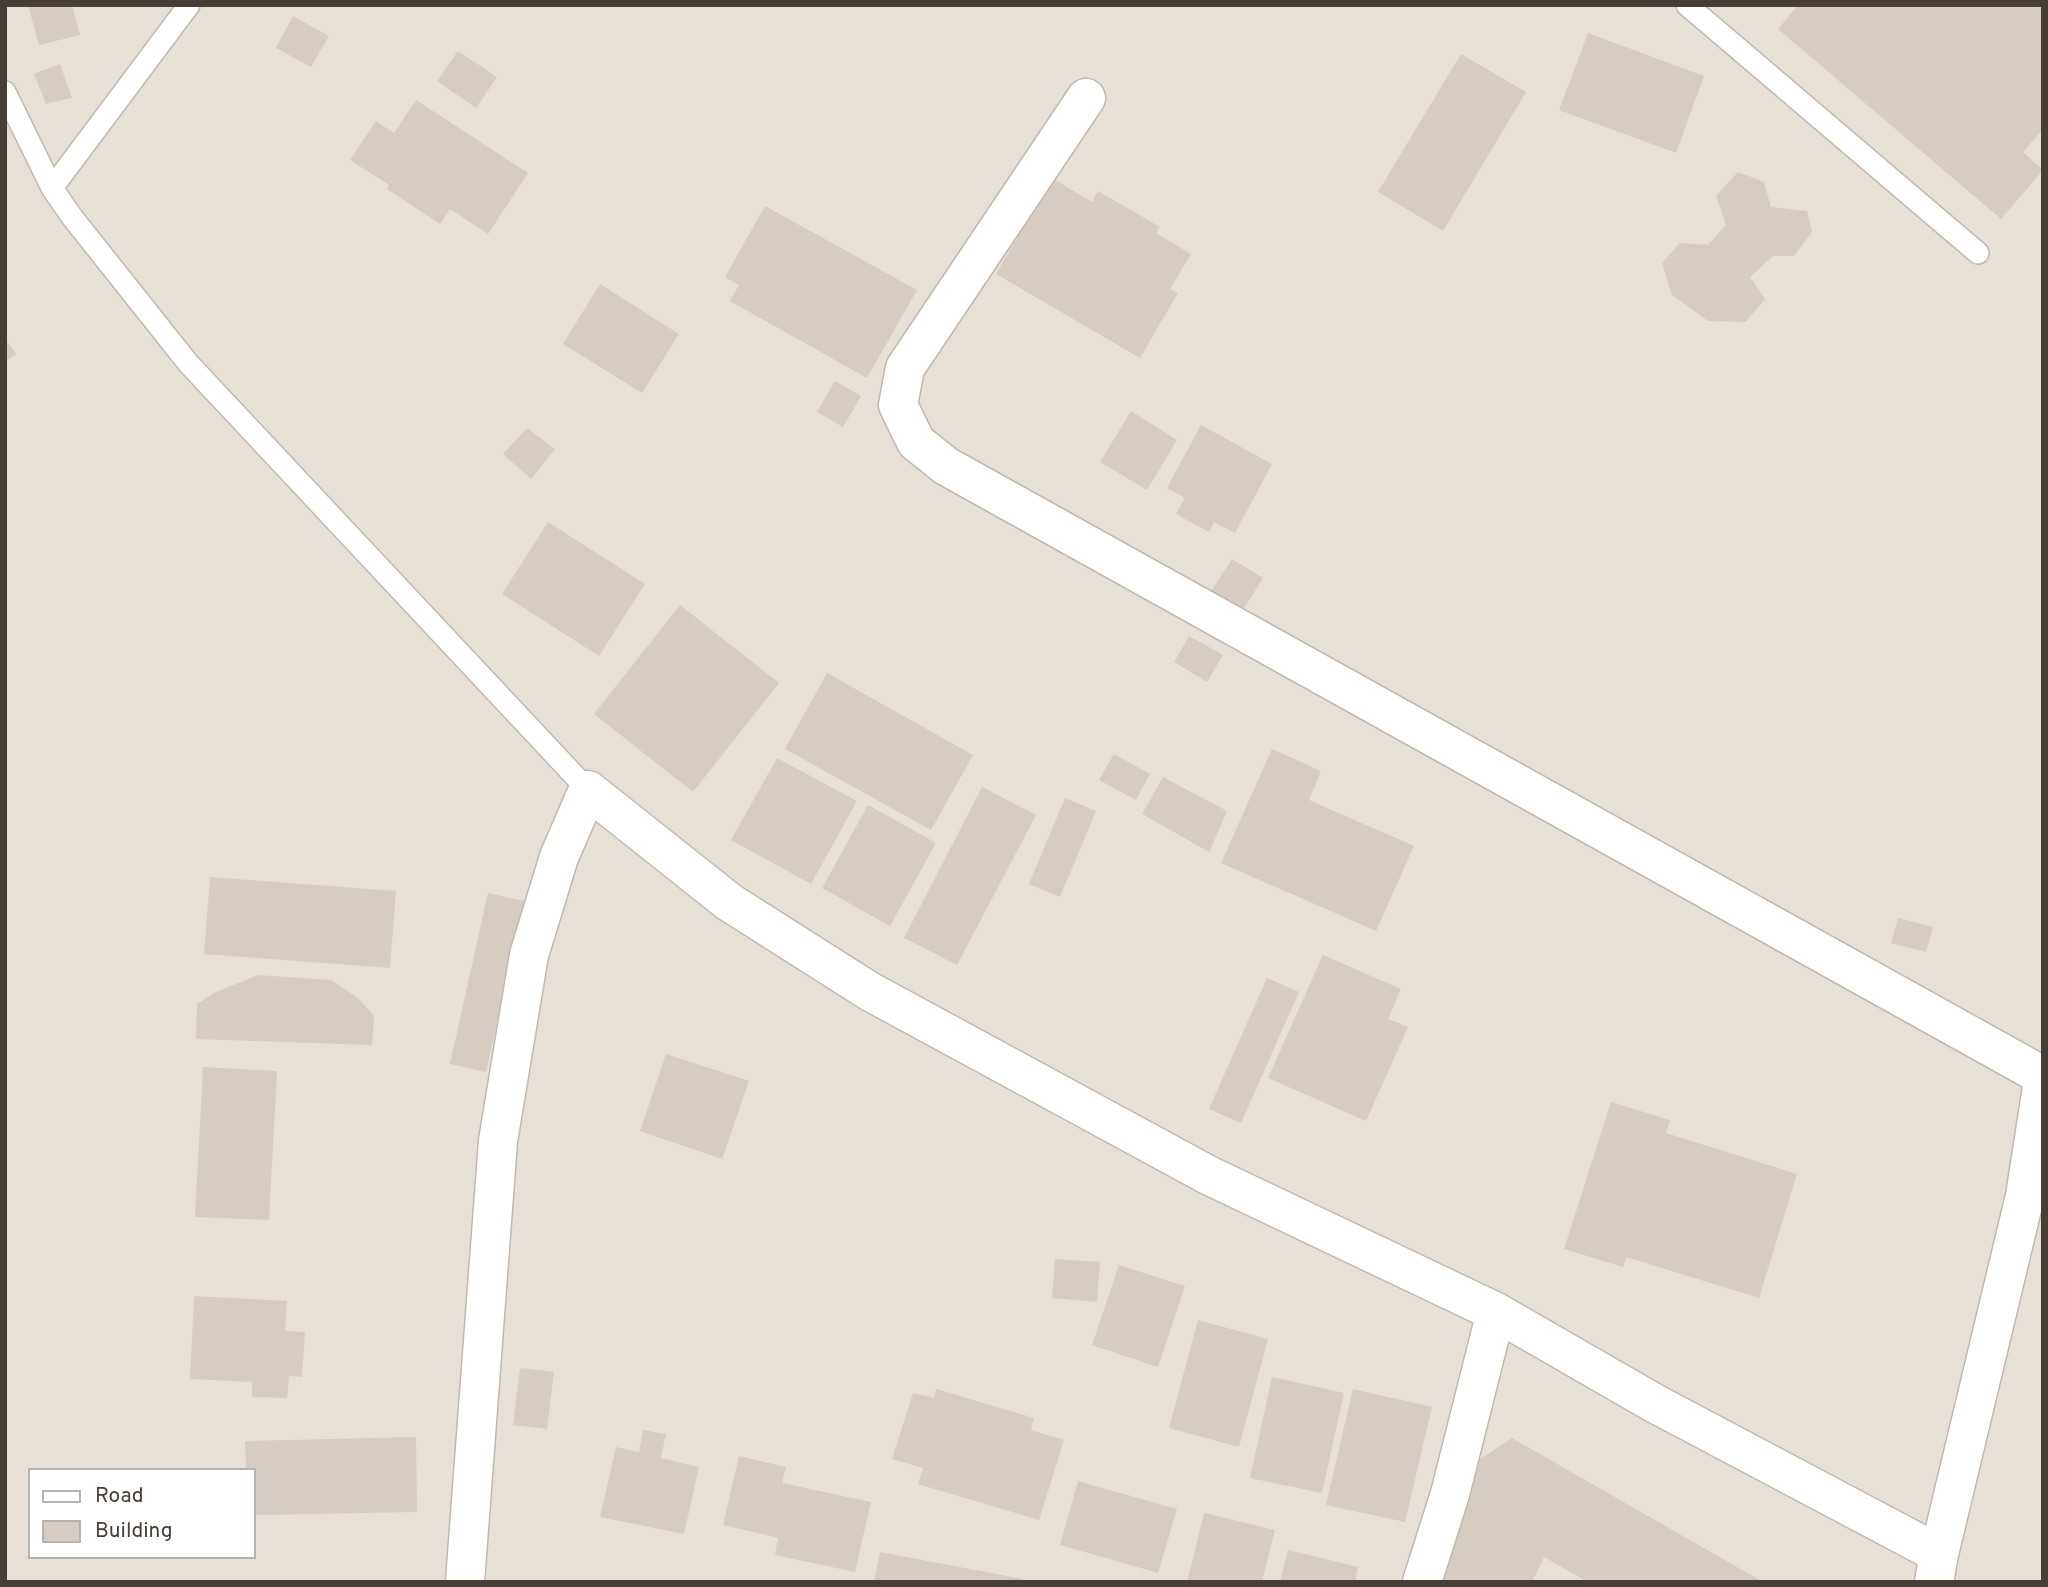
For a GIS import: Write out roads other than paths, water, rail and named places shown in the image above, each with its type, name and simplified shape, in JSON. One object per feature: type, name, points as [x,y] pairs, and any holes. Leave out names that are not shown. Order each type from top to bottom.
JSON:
[{"type":"street","points":[[466,1582],[498,1141],[529,955],[559,857],[588,790],[729,902],[869,991],[1208,1175],[1496,1312],[1936,1568],[2025,1196],[2043,1079],[958,473],[916,442],[898,405],[905,368],[1086,98]]},
{"type":"street","points":[[1422,1582],[1450,1494],[1496,1312]]},
{"type":"lane","points":[[52,188],[189,5]]},
{"type":"lane","points":[[1687,5],[1978,253]]},
{"type":"lane","points":[[5,92],[52,188],[188,363],[588,790]]}]
